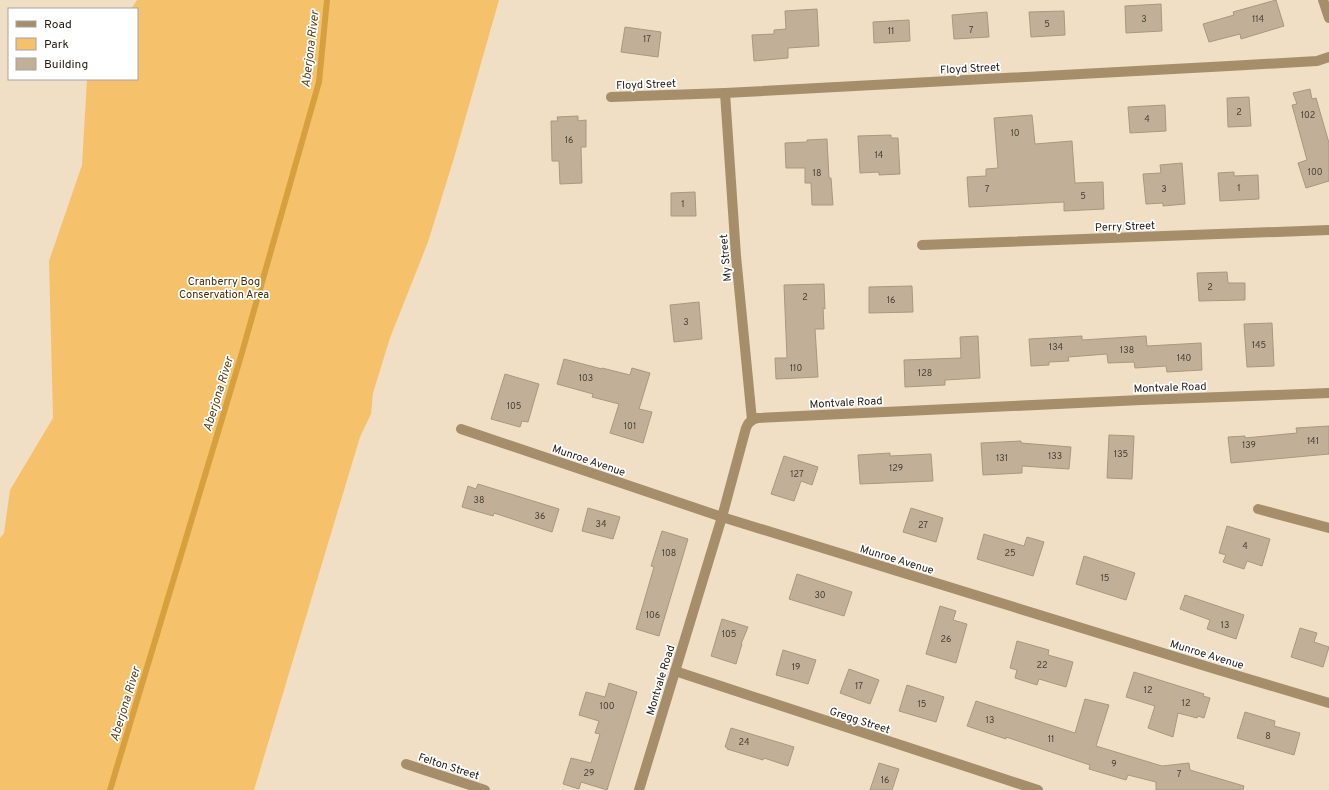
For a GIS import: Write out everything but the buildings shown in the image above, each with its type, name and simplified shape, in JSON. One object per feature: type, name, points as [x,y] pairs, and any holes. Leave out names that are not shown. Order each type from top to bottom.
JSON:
[{"type":"street","points":[[1323,0],[1329,18]]},
{"type":"street","name":"Floyd Street","points":[[611,97],[725,93],[1229,66],[1317,61],[1329,57]]},
{"type":"street","name":"My Street","points":[[725,93],[736,256],[752,420]]},
{"type":"street","name":"Perry Street","points":[[922,245],[1329,230]]},
{"type":"street","name":"Montvale Road","points":[[639,790],[722,517],[747,424],[752,420],[758,418],[965,408],[1329,393]]},
{"type":"street","name":"Munroe Avenue","points":[[461,430],[722,517],[1207,667],[1329,703]]},
{"type":"street","points":[[1258,509],[1329,528]]},
{"type":"street","name":"Gregg Street","points":[[675,671],[1038,790]]},
{"type":"street","name":"Felton Street","points":[[406,764],[485,790]]},
{"type":"green space","name":"Cranberry Bog Conservation Area","points":[[137,0],[499,0],[454,158],[428,242],[390,338],[373,393],[371,414],[360,437],[254,790],[0,790],[0,538],[4,533],[10,490],[53,418],[49,261],[82,165],[87,80],[138,80],[138,8],[132,8]]},
{"type":"waterway","name":"Aberjona River","points":[[110,790],[241,356],[319,82],[327,0]]}]
